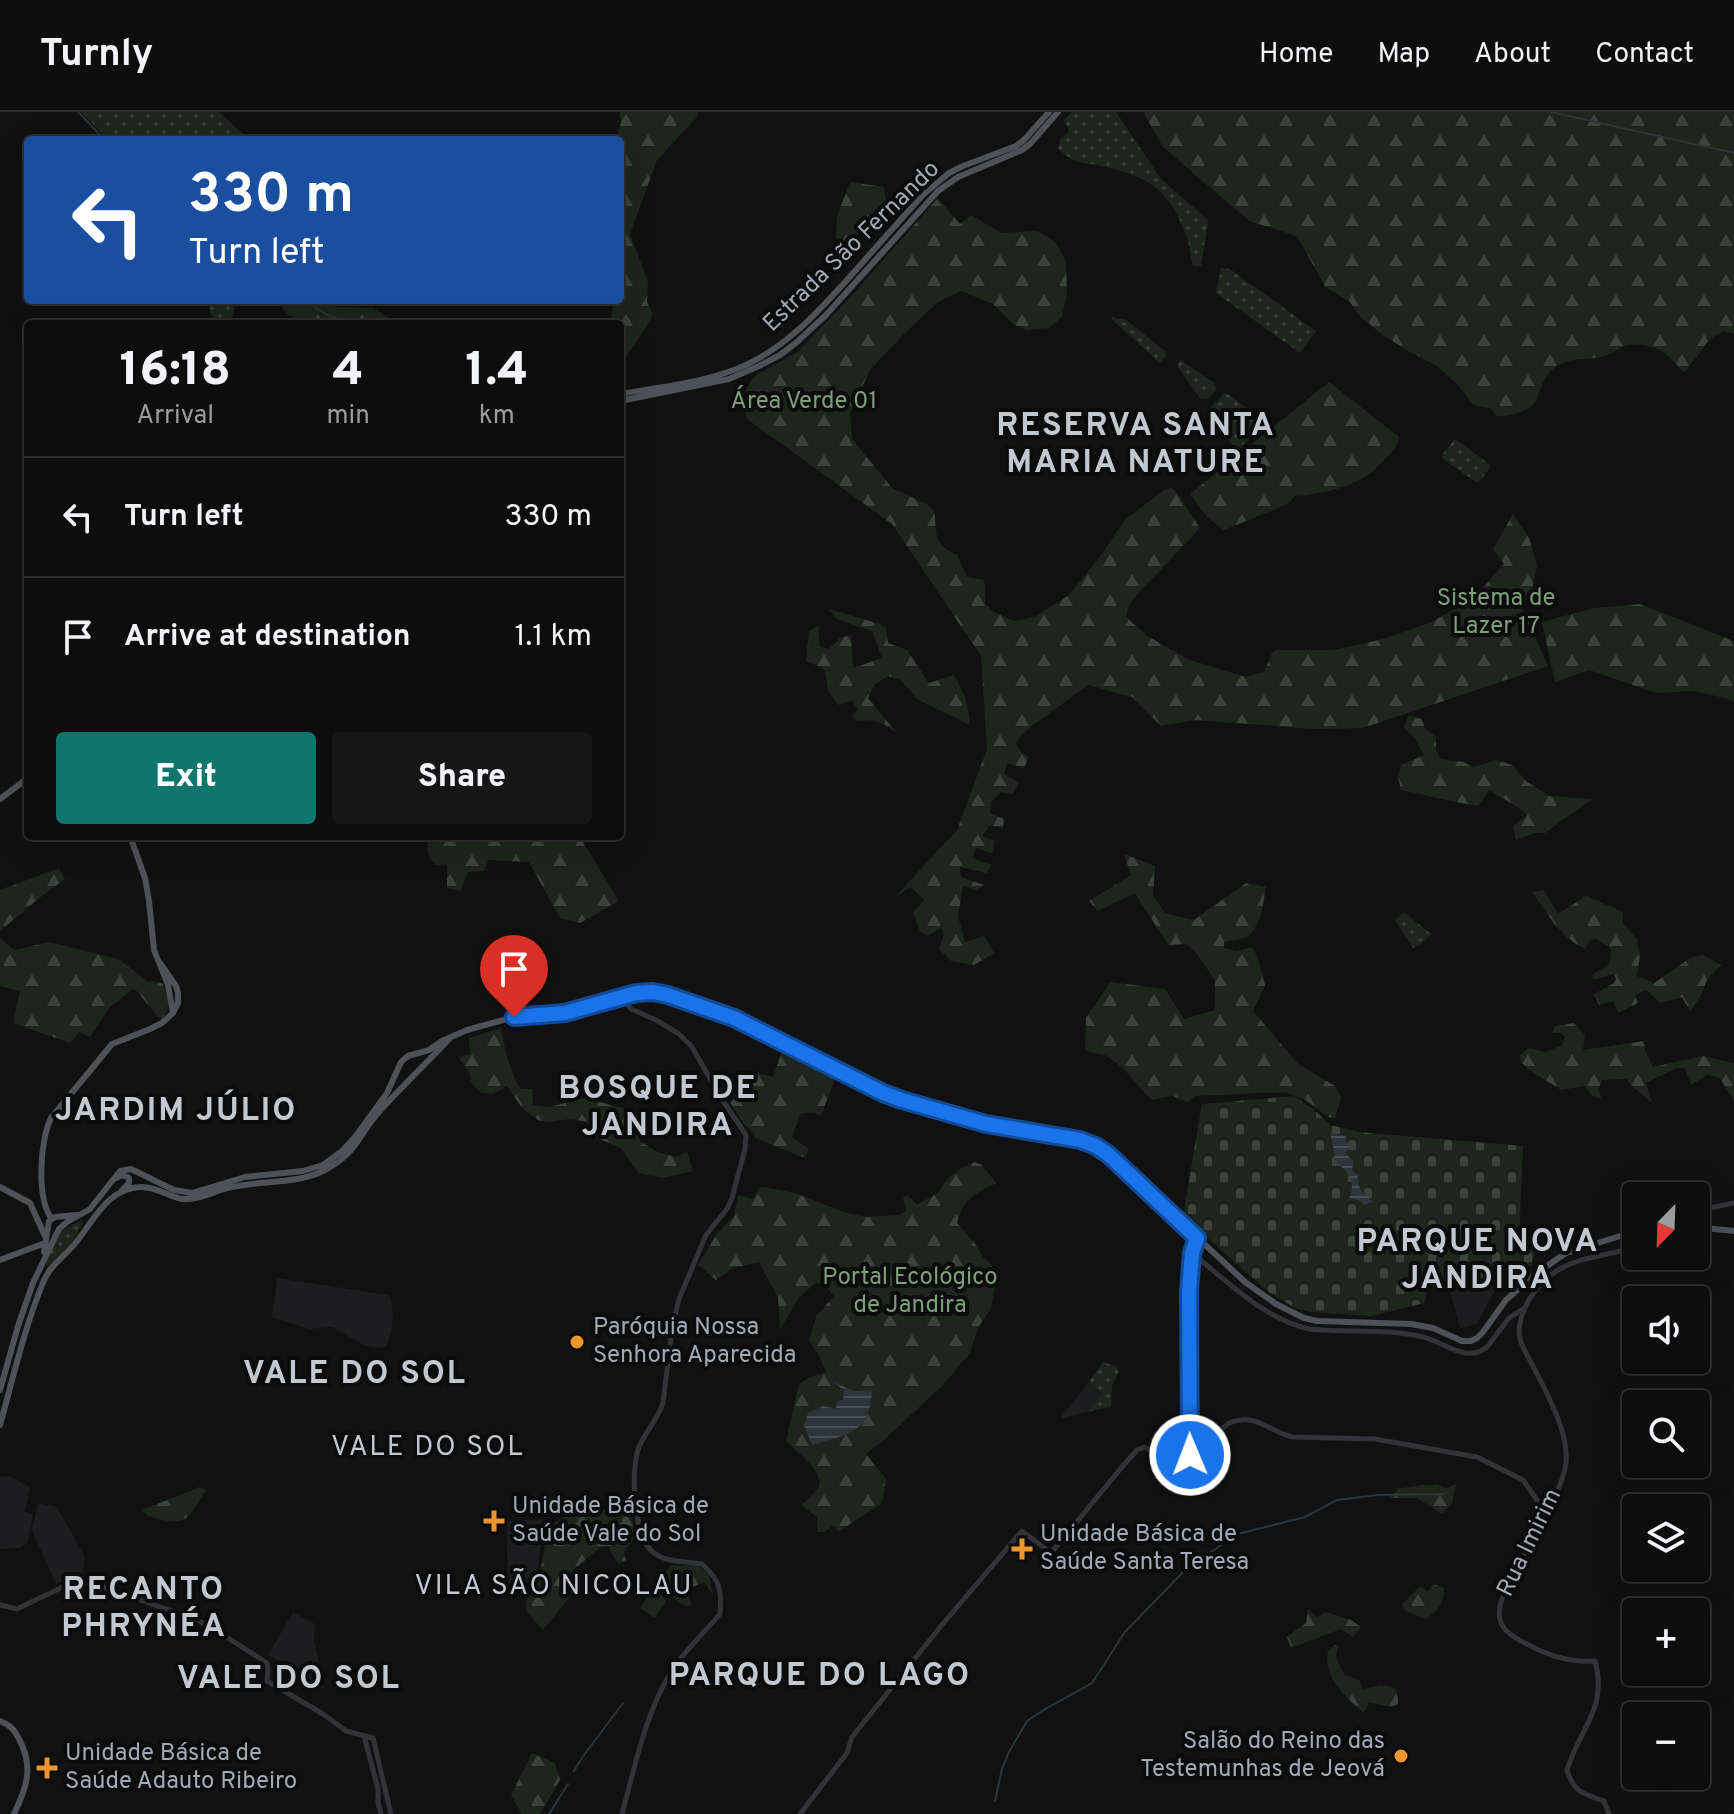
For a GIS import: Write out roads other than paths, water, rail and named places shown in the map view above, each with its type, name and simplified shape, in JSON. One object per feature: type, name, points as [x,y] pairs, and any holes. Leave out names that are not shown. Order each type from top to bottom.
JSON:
[{"type":"main road","name":"Estrada São Fernando","points":[[624,393],[729,372],[786,341],[821,308],[936,183],[963,166],[1016,146],[1049,112]]},
{"type":"main road","name":"Estrada São Fernando","points":[[624,400],[729,379],[780,355],[826,315],[938,191],[958,177],[1022,150],[1058,112]]},
{"type":"main road","points":[[0,799],[24,781]]},
{"type":"main road","points":[[52,1219],[46,1211],[41,1170],[46,1127],[51,1118],[112,1044],[162,1023],[174,1013],[172,998],[154,950],[145,878],[131,840]]},
{"type":"main road","points":[[0,1390],[33,1283],[59,1229],[96,1202],[120,1171],[131,1169],[174,1190],[192,1193],[245,1177],[303,1171],[323,1165],[355,1137],[387,1093],[401,1062],[416,1053],[429,1050],[452,1036],[498,1021],[565,1013],[636,993],[653,992],[734,1018],[902,1100],[986,1124],[1069,1138],[1096,1146],[1261,1294],[1304,1318],[1317,1321],[1394,1322],[1422,1326],[1467,1341],[1477,1338],[1506,1300],[1525,1283],[1566,1253],[1622,1235]]},
{"type":"main road","points":[[120,1192],[146,1187],[191,1199],[242,1185],[315,1175],[345,1156],[359,1142],[374,1118],[452,1036]]},
{"type":"main road","points":[[416,1053],[424,1057],[425,1064]]},
{"type":"main road","points":[[394,1075],[399,1082],[407,1083]]},
{"type":"main road","points":[[0,1425],[42,1285],[49,1270],[72,1247],[88,1224],[129,1183],[129,1178],[120,1175],[113,1180]]},
{"type":"main road","points":[[0,1187],[30,1203],[46,1240]]},
{"type":"main road","points":[[30,1203],[44,1196]]},
{"type":"main road","points":[[44,1258],[48,1223],[52,1219],[81,1215]]},
{"type":"main road","points":[[1710,1228],[1734,1231]]},
{"type":"main road","points":[[0,1260],[46,1240]]},
{"type":"main road","points":[[0,1721],[13,1729],[27,1753],[25,1792],[14,1814]]},
{"type":"street","points":[[620,997],[631,1009],[679,1034],[692,1047],[746,1135],[732,1198],[706,1235],[679,1299],[665,1392],[660,1411],[639,1447],[634,1473],[645,1544],[660,1557],[702,1564],[710,1571],[720,1587],[720,1614],[669,1675],[644,1730],[622,1814]]},
{"type":"street","points":[[1710,1208],[1734,1203]]},
{"type":"street","points":[[1190,1455],[1189,1305],[1192,1253],[1197,1238]]},
{"type":"street","points":[[1192,1253],[1266,1311],[1298,1326],[1409,1334],[1472,1354],[1483,1351],[1509,1318],[1524,1309],[1543,1281],[1560,1268],[1622,1250]]},
{"type":"street","name":"Rua Imirim","points":[[1524,1309],[1520,1337],[1555,1411],[1566,1462],[1562,1479],[1546,1513],[1501,1600],[1499,1617],[1513,1637],[1544,1653],[1569,1660],[1595,1661],[1599,1682],[1597,1700],[1567,1770],[1572,1782],[1583,1794],[1604,1801],[1609,1814]]},
{"type":"street","points":[[800,1814],[847,1753],[852,1737],[1022,1531],[1051,1553],[1137,1450],[1145,1447],[1173,1465],[1229,1423],[1243,1420],[1261,1422],[1293,1437],[1375,1439],[1468,1454],[1489,1462],[1523,1480],[1546,1513]]},
{"type":"street","points":[[0,1605],[17,1609],[84,1580],[200,1621],[213,1632],[225,1636],[267,1663],[267,1681],[346,1731],[373,1738],[391,1814]]},
{"type":"street","points":[[364,1736],[381,1814]]},
{"type":"waterway","points":[[78,112],[101,136]]},
{"type":"waterway","points":[[1551,112],[1734,153]]},
{"type":"waterway","points":[[311,304],[344,320]]},
{"type":"waterway","points":[[995,1801],[1002,1769],[1027,1721],[1092,1683],[1125,1632],[1188,1567],[1238,1534],[1305,1517],[1337,1500],[1378,1495],[1444,1494]]},
{"type":"waterway","points":[[574,1771],[623,1703]]},
{"type":"waterway","points":[[549,1814],[568,1784]]},
{"type":"place","name":"Paróquia Nossa Senhora Aparecida","points":[[577,1342]]},
{"type":"place","name":"Unidade Básica de Saúde Vale do Sol","points":[[494,1521]]},
{"type":"place","name":"Unidade Básica de Saúde Santa Teresa","points":[[1022,1549]]},
{"type":"place","name":"Salão do Reino das Testemunhas de Jeová","points":[[1401,1756]]},
{"type":"place","name":"Unidade Básica de Saúde Adauto Ribeiro","points":[[47,1768]]},
{"type":"district","name":"RESERVA SANTA MARIA NATURE","points":[[1136,446]]},
{"type":"district","name":"BOSQUE DE JANDIRA","points":[[658,1108]]},
{"type":"district","name":"JARDIM JÚLIO","points":[[176,1112]]},
{"type":"district","name":"PARQUE NOVA JANDIRA","points":[[1478,1262]]},
{"type":"district","name":"VALE DO SOL","points":[[355,1375]]},
{"type":"district","name":"VALE DO SOL","points":[[428,1448]]},
{"type":"district","name":"VILA SÃO NICOLAU","points":[[554,1587]]},
{"type":"district","name":"RECANTO PHRYNÉA","points":[[144,1610]]},
{"type":"district","name":"PARQUE DO LAGO","points":[[820,1677]]},
{"type":"district","name":"VALE DO SOL","points":[[289,1680]]},
{"type":"park label","name":"Área Verde 01","points":[[804,402]]},
{"type":"park label","name":"Sistema de Lazer 17","points":[[1496,613]]},
{"type":"park label","name":"Portal Ecológico de Jandira","points":[[910,1292]]}]
